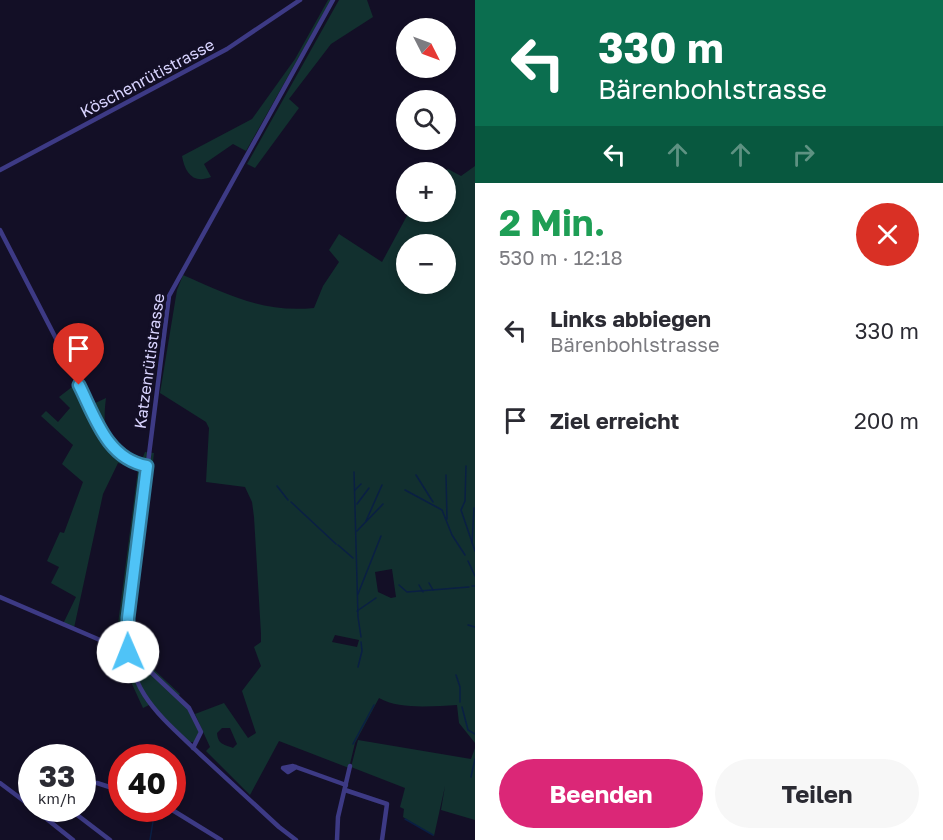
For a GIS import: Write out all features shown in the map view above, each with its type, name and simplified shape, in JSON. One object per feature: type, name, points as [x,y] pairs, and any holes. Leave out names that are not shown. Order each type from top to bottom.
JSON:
[{"type":"street","name":"Köschenrütistrasse","points":[[0,170],[227,49],[300,0]]},
{"type":"street","name":"Katzenrütistrasse","points":[[296,840],[193,748],[148,703],[134,677],[128,654],[128,618],[167,304],[171,291],[333,0]]},
{"type":"street","points":[[1,232],[113,449],[127,461],[147,466]]},
{"type":"street","points":[[0,597],[137,659],[192,712],[201,732],[193,748]]},
{"type":"street","points":[[337,840],[338,817],[350,766]]},
{"type":"street","points":[[296,767],[387,804],[382,840]]},
{"type":"street","points":[[0,783],[18,797]]},
{"type":"street","points":[[98,783],[108,786]]},
{"type":"street","points":[[186,818],[221,840]]},
{"type":"street","points":[[50,822],[74,840]]},
{"type":"street","points":[[86,822],[110,840]]},
{"type":"green space","points":[[328,0],[331,0],[246,151],[233,144],[204,164],[211,177],[199,179],[191,176],[182,156],[252,119],[295,59]]},
{"type":"green space","points":[[339,0],[367,0],[373,17],[331,44],[289,99],[299,108],[255,168],[247,164]]},
{"type":"green space","points":[[475,166],[475,743],[459,723],[457,705],[407,706],[379,698],[355,743],[349,768],[279,741],[250,795],[206,751],[210,747],[195,714],[224,703],[248,738],[256,733],[242,691],[261,666],[254,647],[261,642],[261,634],[252,502],[245,487],[206,482],[209,428],[206,422],[160,393],[177,290],[183,275],[231,296],[262,305],[278,308],[314,308],[323,286],[339,262],[329,250],[339,234],[382,262],[396,236],[396,294],[456,294],[456,234],[397,234],[404,222],[456,222],[456,173],[461,176]],"holes":[[[392,569],[396,597],[391,598],[378,592],[375,572]],[[335,635],[359,640],[357,647],[332,642]],[[222,728],[230,728],[237,744],[233,748],[222,744],[219,740],[217,733]]]},
{"type":"green space","points":[[78,386],[89,406],[106,398],[106,430],[113,446],[120,453],[141,462],[145,452],[154,453],[133,638],[147,662],[180,694],[177,697],[186,706],[200,730],[195,742],[189,742],[151,704],[143,708],[115,647],[138,469],[118,463],[103,494],[74,628],[63,624],[76,597],[51,583],[59,567],[47,561],[60,532],[64,533],[83,482],[62,464],[73,445],[41,416],[46,411],[58,422],[70,408],[59,397],[72,387]]},
{"type":"green space","points":[[358,740],[471,759],[475,748],[475,820],[441,810],[445,786],[434,836],[403,817],[404,809],[400,807],[405,788],[351,767]]},
{"type":"waterway","points":[[466,466],[465,501],[461,510],[475,551]]},
{"type":"waterway","points":[[354,472],[358,617],[361,637]]},
{"type":"waterway","points":[[416,475],[433,502]]},
{"type":"waterway","points":[[446,475],[447,519]]},
{"type":"waterway","points":[[355,490],[361,484]]},
{"type":"waterway","points":[[366,521],[382,485]]},
{"type":"waterway","points":[[277,486],[288,500]]},
{"type":"waterway","points":[[357,504],[369,488]]},
{"type":"waterway","points":[[405,490],[442,510],[452,535],[465,555]]},
{"type":"waterway","points":[[291,502],[336,544]]},
{"type":"waterway","points":[[357,531],[383,504]]},
{"type":"waterway","points":[[472,543],[474,508]]},
{"type":"waterway","points":[[358,594],[381,536]]},
{"type":"waterway","points":[[338,545],[353,558]]},
{"type":"waterway","points":[[468,561],[475,576]]},
{"type":"waterway","points":[[429,583],[433,590]]},
{"type":"waterway","points":[[399,585],[407,592],[469,587]]},
{"type":"waterway","points":[[419,585],[423,592]]},
{"type":"waterway","points":[[357,611],[376,598]]},
{"type":"waterway","points":[[468,625],[475,627]]},
{"type":"waterway","points":[[358,667],[362,651],[361,642]]},
{"type":"waterway","points":[[456,675],[460,687],[460,702]]},
{"type":"waterway","points":[[353,744],[374,705]]},
{"type":"waterway","points":[[462,707],[468,730],[475,734]]},
{"type":"waterway","points":[[471,777],[475,759]]},
{"type":"waterway","points":[[405,819],[433,835]]},
{"type":"waterway","points":[[150,840],[153,822]]},
{"type":"route","points":[[79,385],[113,449],[127,461],[147,466],[128,618],[128,652]]}]
